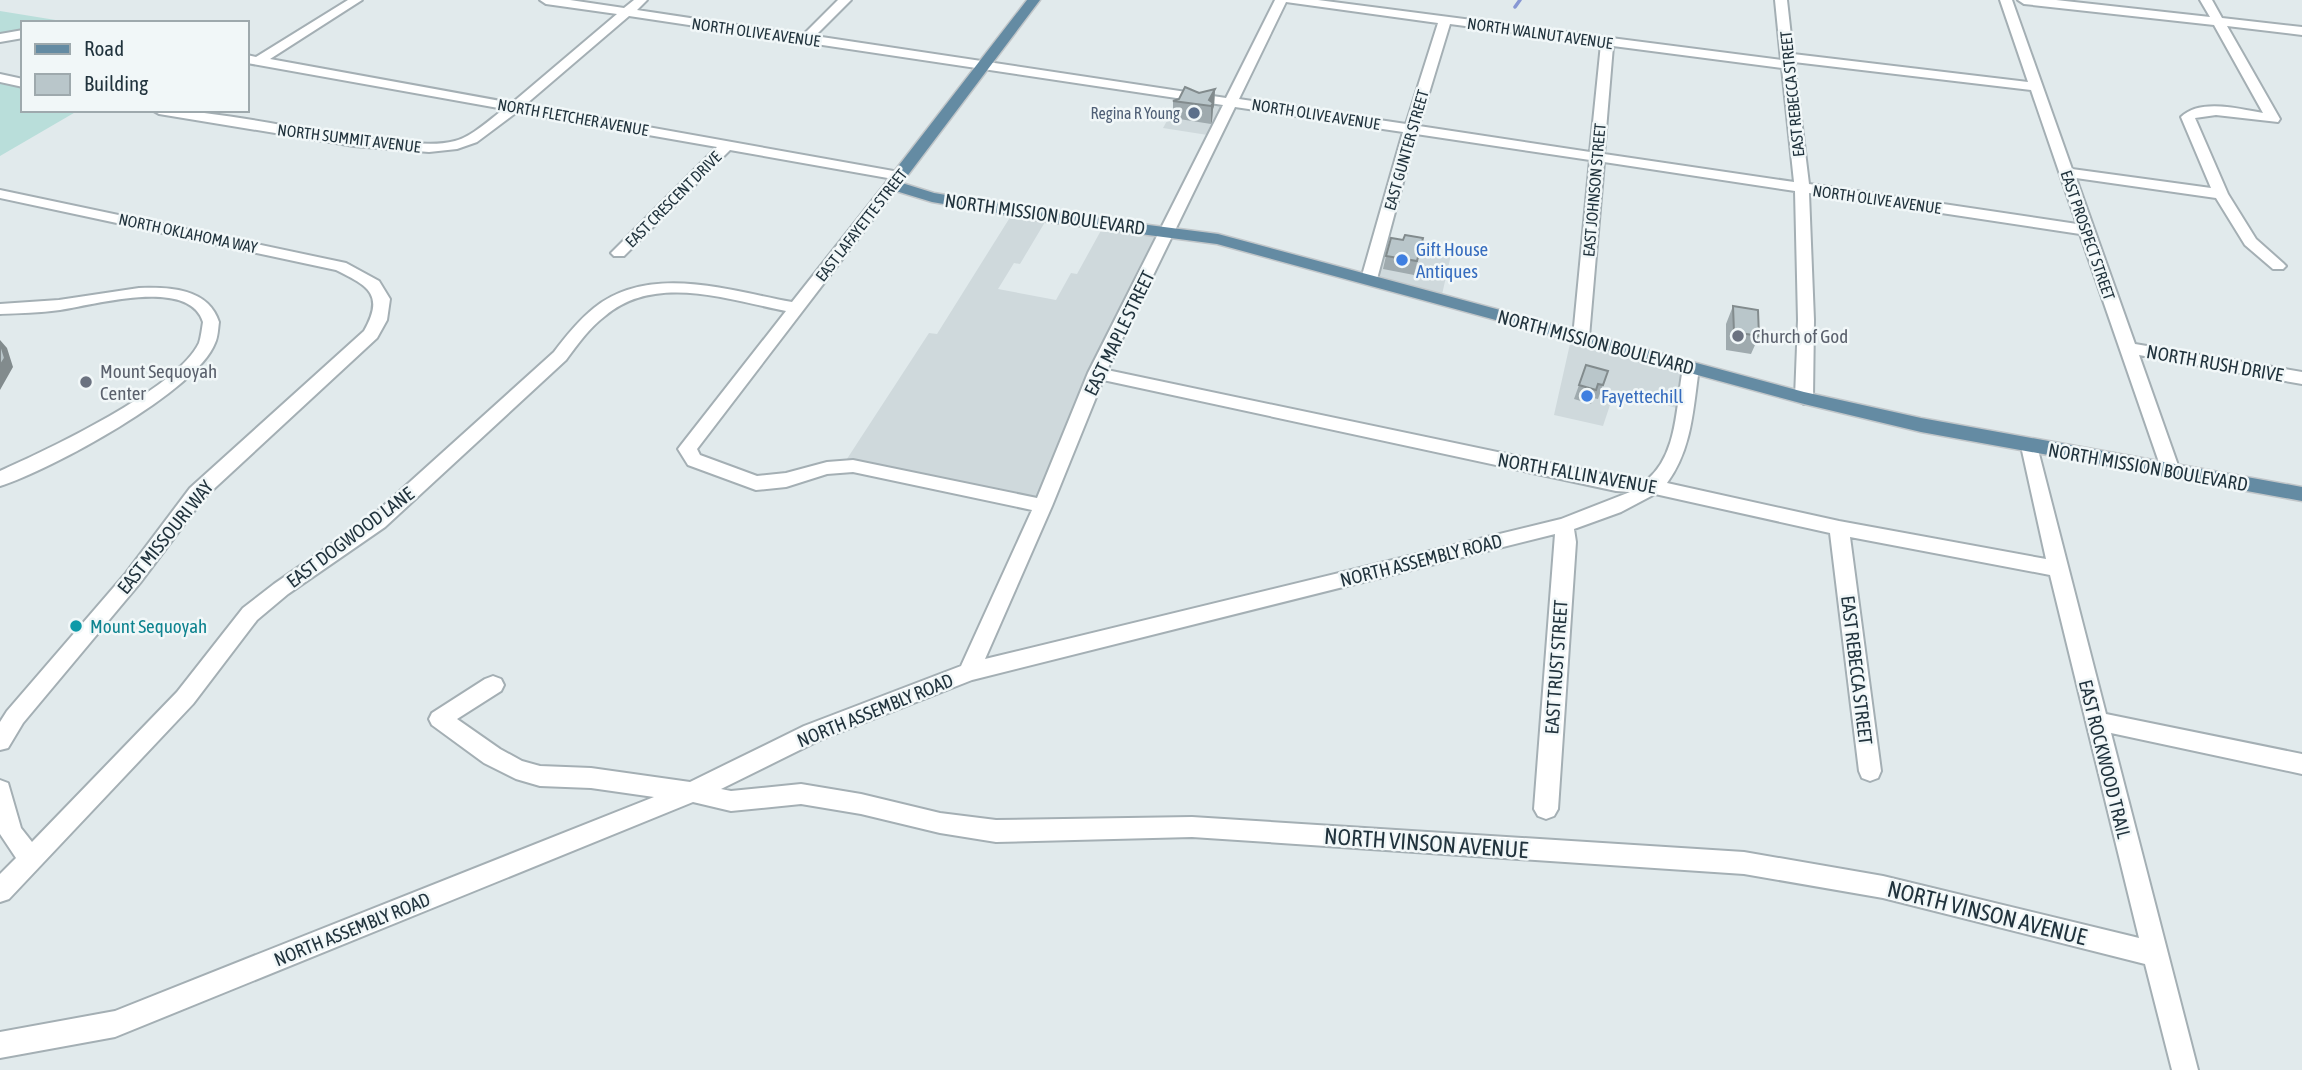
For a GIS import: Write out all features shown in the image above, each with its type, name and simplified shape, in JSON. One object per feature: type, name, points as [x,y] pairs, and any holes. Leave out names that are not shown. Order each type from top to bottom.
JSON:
[{"type":"main road","name":"EAST LAFAYETTE STREET","points":[[895,180],[1034,0]]},
{"type":"main road","name":"NORTH MISSION BOULEVARD","points":[[895,180],[932,197],[1048,217],[1218,239],[1804,398],[1921,425],[2302,494]]},
{"type":"street","points":[[252,60],[356,0]]},
{"type":"street","name":"NORTH OLIVE AVENUE","points":[[546,0],[2087,230]]},
{"type":"street","points":[[515,107],[641,0]]},
{"type":"street","points":[[806,38],[845,0]]},
{"type":"street","name":"EAST MAPLE STREET","points":[[970,672],[1043,506],[1097,373],[1281,0]]},
{"type":"street","name":"NORTH WALNUT AVENUE","points":[[1291,0],[1607,43],[2036,86]]},
{"type":"street","name":"EAST REBECCA STREET","points":[[1781,0],[1802,188],[1806,320],[1804,398]]},
{"type":"street","name":"EAST PROSPECT STREET","points":[[2006,0],[2171,471]]},
{"type":"street","points":[[2024,0],[2302,31]]},
{"type":"street","points":[[2206,0],[2273,119],[2207,111],[2193,111],[2188,117],[2221,194],[2250,242],[2278,266]]},
{"type":"street","name":"EAST GUNTER STREET","points":[[1369,279],[1445,21]]},
{"type":"street","points":[[0,38],[21,34]]},
{"type":"street","name":"EAST JOHNSON STREET","points":[[1581,337],[1607,43]]},
{"type":"street","name":"NORTH FLETCHER AVENUE","points":[[252,60],[727,145],[895,180]]},
{"type":"street","points":[[0,78],[21,83]]},
{"type":"street","name":"NORTH SUMMIT AVENUE","points":[[171,112],[354,142],[429,148],[457,145],[472,139],[515,107]]},
{"type":"street","name":"EAST CRESCENT DRIVE","points":[[620,253],[727,145]]},
{"type":"street","points":[[2067,173],[2221,194]]},
{"type":"street","name":"EAST LAFAYETTE STREET","points":[[895,180],[687,449],[694,460],[757,483],[786,480],[827,468],[853,466],[1043,506]]},
{"type":"street","name":"NORTH OKLAHOMA WAY","points":[[0,194],[316,260],[341,266],[373,283]]},
{"type":"street","name":"EAST MISSOURI WAY","points":[[0,741],[23,707],[133,578],[197,494],[371,334],[383,315],[382,297],[373,283]]},
{"type":"street","name":"EAST DOGWOOD LANE","points":[[0,891],[185,698],[250,614],[378,522],[560,356],[579,331],[601,310],[627,296],[658,288],[690,288],[797,308]]},
{"type":"street","points":[[0,309],[56,305],[138,293],[166,294],[200,303],[207,311],[212,324],[211,336],[198,359],[163,389],[114,421],[0,479]]},
{"type":"street","name":"NORTH RUSH DRIVE","points":[[2128,348],[2302,378]]},
{"type":"street","name":"NORTH ASSEMBLY ROAD","points":[[0,1045],[115,1024],[692,792],[812,733],[970,672],[1564,525],[1626,502],[1653,487],[1667,470],[1676,451],[1691,368]]},
{"type":"street","name":"NORTH FALLIN AVENUE","points":[[1097,373],[1616,484],[1653,487],[1839,528],[2058,569]]},
{"type":"street","name":"EAST ROCKWOOD TRAIL","points":[[2030,446],[2058,569],[2185,1070]]},
{"type":"street","name":"EAST TRUST STREET","points":[[1546,809],[1566,542],[1564,525]]},
{"type":"street","name":"EAST REBECCA STREET","points":[[1839,528],[1870,771]]},
{"type":"street","name":"NORTH VINSON AVENUE","points":[[493,685],[440,719],[492,756],[516,769],[540,776],[592,778],[692,792],[731,801],[801,794],[862,804],[940,823],[996,831],[1192,827],[1744,863],[1883,887],[2155,954]]},
{"type":"street","points":[[2096,721],[2302,764]]},
{"type":"street","points":[[0,790],[11,834],[30,858]]},
{"type":"shaded area","points":[[1181,96],[1230,102],[1214,136],[1163,128]]},
{"type":"shaded area","points":[[1014,211],[1048,217],[1020,264],[1014,263],[998,289],[1056,300],[1071,273],[1077,274],[1104,225],[1168,231],[1043,506],[843,465],[929,333],[937,334]]},
{"type":"shaded area","points":[[1380,240],[1451,255],[1441,299],[1369,279]]},
{"type":"shaded area","points":[[1572,335],[1691,368],[1683,410],[1615,390],[1603,426],[1554,415]]},
{"type":"green space","points":[[0,11],[62,21],[21,21],[21,32],[0,37]]},
{"type":"green space","points":[[0,78],[21,83],[21,112],[76,112],[0,156]]},
{"type":"building","points":[[1185,87],[1199,93],[1215,89],[1209,100],[1213,103],[1211,106],[1173,101],[1179,99]]},
{"type":"building","points":[[1405,235],[1423,238],[1417,261],[1386,256],[1391,238],[1403,240]]},
{"type":"building","points":[[1733,306],[1758,310],[1759,336],[1734,332]]},
{"type":"building","points":[[0,342],[5,358],[0,366]]},
{"type":"building","points":[[1586,365],[1608,371],[1603,385],[1598,384],[1596,390],[1579,385]]},
{"type":"waterway","points":[[1515,7],[1520,0]]},
{"type":"place","name":"Regina R Young","points":[[1194,113]]},
{"type":"place","name":"Gift House Antiques","points":[[1402,260]]},
{"type":"place","name":"Church of God","points":[[1738,336]]},
{"type":"place","name":"Mount Sequoyah Center","points":[[86,382]]},
{"type":"place","name":"Fayettechill","points":[[1587,396]]},
{"type":"place","name":"Mount Sequoyah","points":[[76,626]]}]
